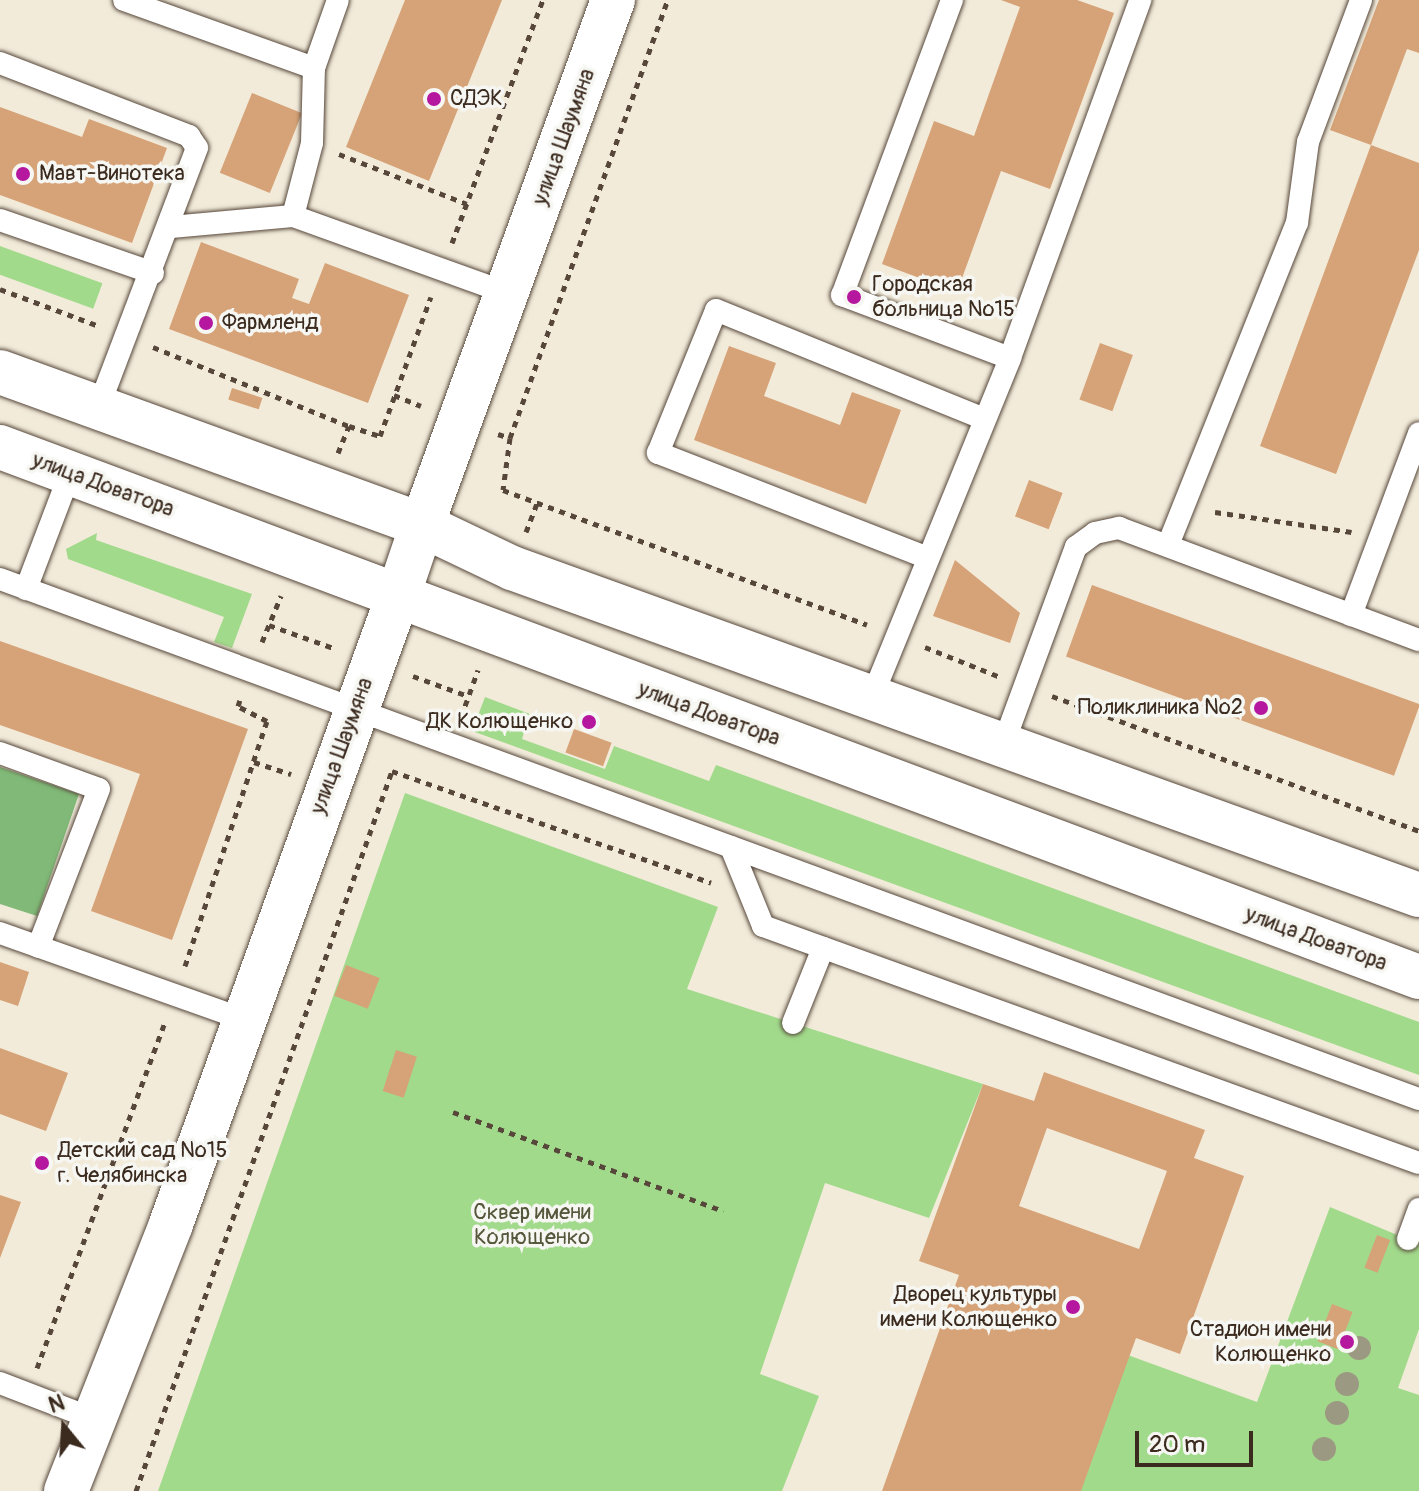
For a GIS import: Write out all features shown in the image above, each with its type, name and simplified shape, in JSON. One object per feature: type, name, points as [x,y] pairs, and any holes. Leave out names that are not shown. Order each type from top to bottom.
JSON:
[{"type":"main road","name":"улица Шаумяна","points":[[66,1491],[243,1019],[613,0]]},
{"type":"main road","points":[[0,372],[422,525],[512,568],[1419,895]]},
{"type":"main road","name":"улица Доватора","points":[[0,447],[399,593],[491,634],[1419,977]]},
{"type":"lane","points":[[124,0],[314,68]]},
{"type":"lane","points":[[293,216],[312,143],[314,68],[338,0]]},
{"type":"lane","points":[[952,0],[842,295],[1010,358]]},
{"type":"lane","points":[[872,697],[1010,358],[1140,0]]},
{"type":"lane","points":[[1168,545],[1297,223],[1308,142],[1361,0]]},
{"type":"lane","points":[[0,63],[189,136],[197,148],[195,163],[171,227],[98,408]]},
{"type":"lane","points":[[171,227],[293,216],[507,293]]},
{"type":"lane","points":[[0,220],[153,273]]},
{"type":"lane","points":[[928,558],[658,453],[716,310],[985,419]]},
{"type":"lane","points":[[1351,615],[1419,433]]},
{"type":"lane","points":[[26,589],[70,473]]},
{"type":"lane","points":[[1003,745],[1076,547],[1095,533],[1119,528],[1419,640]]},
{"type":"lane","points":[[0,579],[1419,1099]]},
{"type":"lane","points":[[0,753],[99,789],[38,947]]},
{"type":"lane","points":[[731,847],[763,926],[1419,1163]]},
{"type":"lane","points":[[0,933],[243,1019]]},
{"type":"lane","points":[[793,1023],[823,948]]},
{"type":"lane","points":[[1408,1239],[1419,1209]]},
{"type":"lane","points":[[0,1383],[94,1419]]},
{"type":"path","points":[[510,438],[668,0]]},
{"type":"path","points":[[312,143],[468,204]]},
{"type":"path","points":[[0,289],[349,426]]},
{"type":"path","points":[[1184,507],[1380,536]]},
{"type":"path","points":[[136,1491],[392,771],[753,898]]},
{"type":"path","points":[[453,1112],[723,1211]]},
{"type":"green space","points":[[0,246],[102,283],[93,309],[0,275]]},
{"type":"green space","points":[[97,533],[96,540],[252,594],[232,648],[214,642],[224,617],[68,559],[66,549]]},
{"type":"green space","points":[[485,697],[530,714],[522,739],[605,769],[614,746],[709,781],[716,765],[1419,1022],[1419,1075],[472,731]]},
{"type":"green space","points":[[0,767],[79,794],[37,916],[0,904]]},
{"type":"green space","name":"Сквер имени Колющенко","points":[[405,793],[718,907],[687,989],[983,1084],[929,1218],[825,1183],[760,1374],[819,1396],[782,1491],[158,1491]]},
{"type":"green space","name":"Стадион имени Колющенко","points":[[1330,1207],[1419,1244],[1419,1329],[1398,1388],[1419,1395],[1419,1491],[1073,1491],[1125,1354],[1257,1402]]},
{"type":"building","points":[[405,0],[502,0],[429,181],[346,147]]},
{"type":"building","points":[[1001,0],[1077,0],[1114,13],[1050,189],[1001,171],[957,292],[882,264],[934,121],[974,136],[1020,7]]},
{"type":"building","points":[[1379,0],[1419,0],[1419,53],[1407,49],[1371,145],[1330,130]]},
{"type":"building","points":[[252,93],[302,113],[270,193],[220,173]]},
{"type":"building","points":[[0,107],[82,137],[89,119],[167,148],[132,243],[0,195]]},
{"type":"building","points":[[1371,145],[1419,163],[1419,250],[1336,474],[1260,446]]},
{"type":"building","points":[[201,242],[299,279],[292,298],[309,304],[325,263],[409,295],[368,403],[169,329]]},
{"type":"building","points":[[1100,343],[1133,355],[1112,411],[1079,399]]},
{"type":"building","points":[[729,346],[776,363],[764,396],[840,425],[852,392],[901,410],[866,504],[694,440]]},
{"type":"building","points":[[232,388],[262,398],[259,409],[228,399]]},
{"type":"building","points":[[1029,480],[1063,493],[1049,529],[1015,516]]},
{"type":"building","points":[[955,560],[1020,613],[1010,643],[933,616]]},
{"type":"building","points":[[1092,585],[1419,704],[1394,776],[1066,656]]},
{"type":"building","points":[[0,641],[248,729],[172,940],[91,911],[140,774],[0,725]]},
{"type":"building","points":[[574,729],[612,743],[603,766],[565,752]]},
{"type":"building","points":[[0,962],[29,972],[18,1006],[0,1000]]},
{"type":"building","points":[[346,965],[380,978],[368,1009],[334,996]]},
{"type":"building","points":[[0,1048],[68,1073],[46,1131],[0,1114]]},
{"type":"building","points":[[396,1050],[417,1057],[404,1098],[383,1091]]},
{"type":"building","name":"Дворец культуры имени Колющенко","points":[[1044,1072],[1205,1130],[1194,1158],[1244,1176],[1180,1354],[1136,1338],[1081,1491],[882,1491],[959,1275],[919,1261],[983,1084],[1034,1101]],"holes":[[[1047,1128],[1167,1171],[1139,1249],[1019,1206]]]},
{"type":"building","points":[[0,1195],[21,1202],[0,1258]]},
{"type":"building","points":[[1377,1235],[1390,1240],[1378,1273],[1364,1268]]},
{"type":"building","points":[[1332,1304],[1353,1312],[1338,1349],[1318,1341]]},
{"type":"place","name":"СДЭК","points":[[434,99]]},
{"type":"place","name":"Мавт-Винотека","points":[[23,174]]},
{"type":"place","name":"Городская больница №15","points":[[854,297]]},
{"type":"place","name":"Фармленд","points":[[206,323]]},
{"type":"place","name":"Поликлиника №2","points":[[1261,708]]},
{"type":"place","name":"ДК Колющенко","points":[[589,722]]},
{"type":"place","name":"Детский сад №15 г. Челябинска","points":[[42,1163]]},
{"type":"place","name":"Дворец культуры имени Колющенко","points":[[1073,1307]]},
{"type":"place","name":"Стадион имени Колющенко","points":[[1347,1342]]}]
